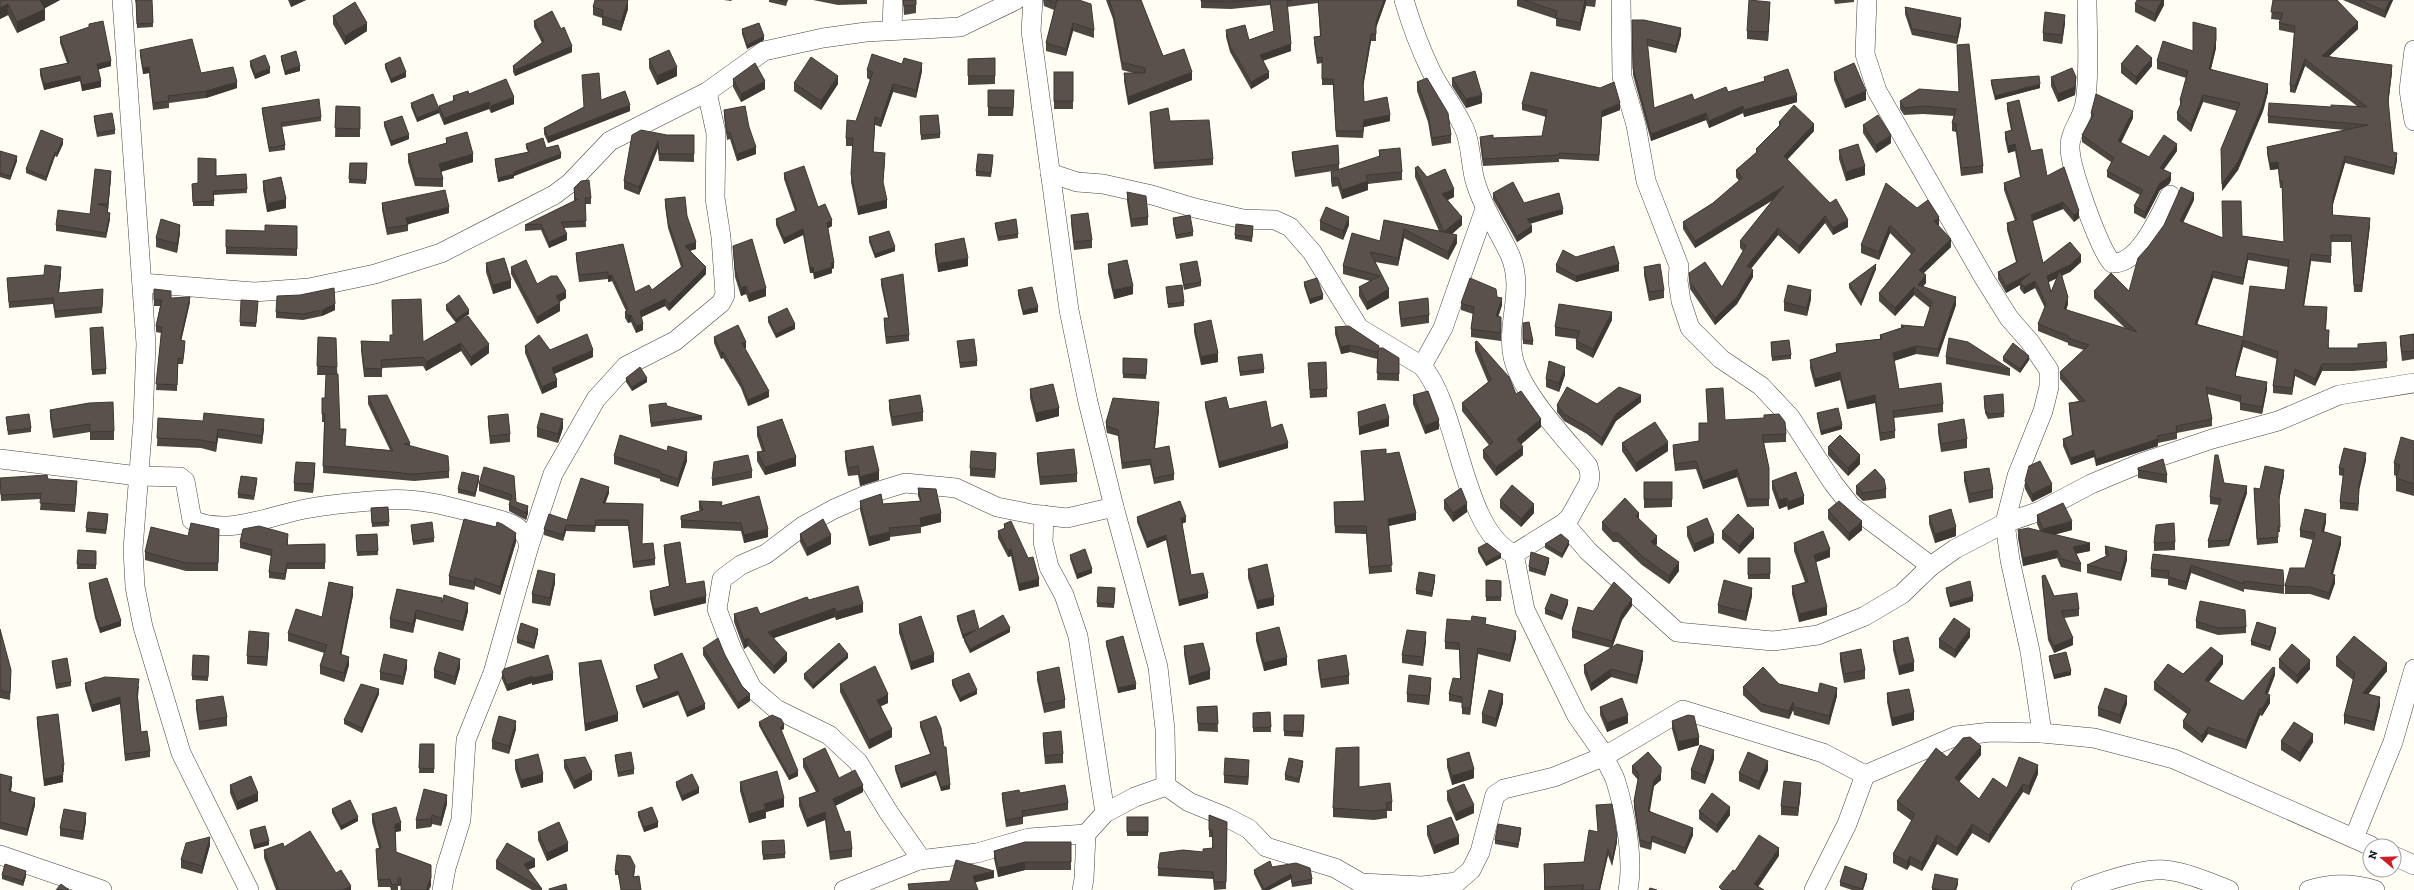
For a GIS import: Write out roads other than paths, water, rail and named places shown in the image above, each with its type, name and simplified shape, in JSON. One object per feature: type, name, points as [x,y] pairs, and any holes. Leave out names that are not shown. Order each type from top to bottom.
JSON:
[{"type":"street","points":[[122,0],[146,344],[133,548],[136,587],[143,627],[181,754],[247,889]]},
{"type":"street","points":[[892,29],[893,0]]},
{"type":"street","points":[[142,283],[254,292],[309,288],[375,274],[441,253],[554,195],[570,183],[610,141],[707,92],[764,50],[823,38],[892,29],[960,27],[1016,0]]},
{"type":"street","points":[[1034,0],[1031,31],[1069,310],[1114,507],[1158,667],[1165,729],[1166,786]]},
{"type":"street","points":[[1404,0],[1431,71],[1465,130],[1476,183],[1485,209],[1510,256],[1516,277],[1516,299],[1512,331],[1513,357],[1524,382],[1544,414],[1588,466],[1590,475],[1589,483],[1583,495],[1564,523],[1514,554]]},
{"type":"street","points":[[1621,0],[1622,77],[1636,126],[1646,181],[1679,266],[1678,281],[1681,301],[1690,328],[1721,359],[1761,386],[1790,417],[1851,506],[1931,566]]},
{"type":"street","points":[[1867,0],[1865,54],[1877,91],[1984,278],[2009,318],[2030,342],[2049,370],[2049,387],[2043,411],[2017,476],[2005,524],[2030,651],[2042,732]]},
{"type":"street","points":[[2087,0],[2085,104],[2070,146],[2072,163],[2096,232],[2105,254],[2112,263],[2120,263],[2131,257],[2152,231],[2170,195]]},
{"type":"street","points":[[2414,50],[2409,90],[2414,121]]},
{"type":"street","points":[[442,890],[446,868],[461,820],[466,740],[493,673],[529,546],[553,474],[596,399],[626,366],[676,341],[721,303],[725,296],[721,237],[715,198],[716,133],[707,92]]},
{"type":"street","points":[[1050,172],[1077,182],[1103,184],[1152,194],[1195,208],[1243,219],[1276,220],[1290,227],[1312,252],[1359,328],[1422,366],[1429,374],[1441,400],[1469,489],[1488,530],[1495,541],[1514,554],[1525,610],[1577,716],[1605,756],[1607,767],[1613,772],[1623,816],[1630,865],[1628,890]]},
{"type":"street","points":[[1422,366],[1443,328],[1485,209]]},
{"type":"street","points":[[1564,523],[1588,551],[1677,632],[1774,641],[1818,635],[1865,616],[1902,594],[1931,566],[1955,549],[2005,524],[2040,511],[2091,484],[2141,463],[2212,439],[2278,421],[2339,395],[2414,383]]},
{"type":"street","points":[[0,459],[138,476],[182,478],[188,491],[192,520],[213,525],[231,526],[306,509],[386,500],[437,503],[513,524],[527,537],[529,546]]},
{"type":"street","points":[[919,860],[917,853],[888,813],[858,762],[828,735],[776,710],[752,688],[732,649],[717,609],[722,579],[741,565],[766,554],[803,526],[834,509],[866,495],[905,483],[956,488],[998,507],[1067,518],[1114,507]]},
{"type":"street","points":[[1044,515],[1043,542],[1048,567],[1064,595],[1078,636],[1105,813]]},
{"type":"street","points":[[2354,838],[2392,742],[2414,669]]},
{"type":"street","points":[[1166,786],[1188,802],[1226,816],[1249,829],[1266,847],[1335,868],[1354,886],[1422,886],[1457,882],[1471,870],[1480,852],[1495,795],[1504,789],[1554,777],[1605,756],[1683,710],[1823,753],[1865,775]]},
{"type":"street","points":[[1814,890],[1847,824],[1865,775],[1956,736],[1991,732],[2042,732],[2094,738],[2174,759],[2362,842]]},
{"type":"street","points":[[1082,890],[1084,879],[1086,834],[1105,813],[1135,797],[1166,786]]},
{"type":"street","points":[[844,890],[919,860],[977,853],[1029,838],[1086,834]]},
{"type":"street","points":[[0,855],[102,890]]},
{"type":"street","points":[[2402,860],[2414,865]]},
{"type":"street","points":[[2081,890],[2127,876],[2164,870],[2204,880],[2229,890]]},
{"type":"street","points":[[2309,890],[2338,884],[2360,885],[2375,890]]}]
